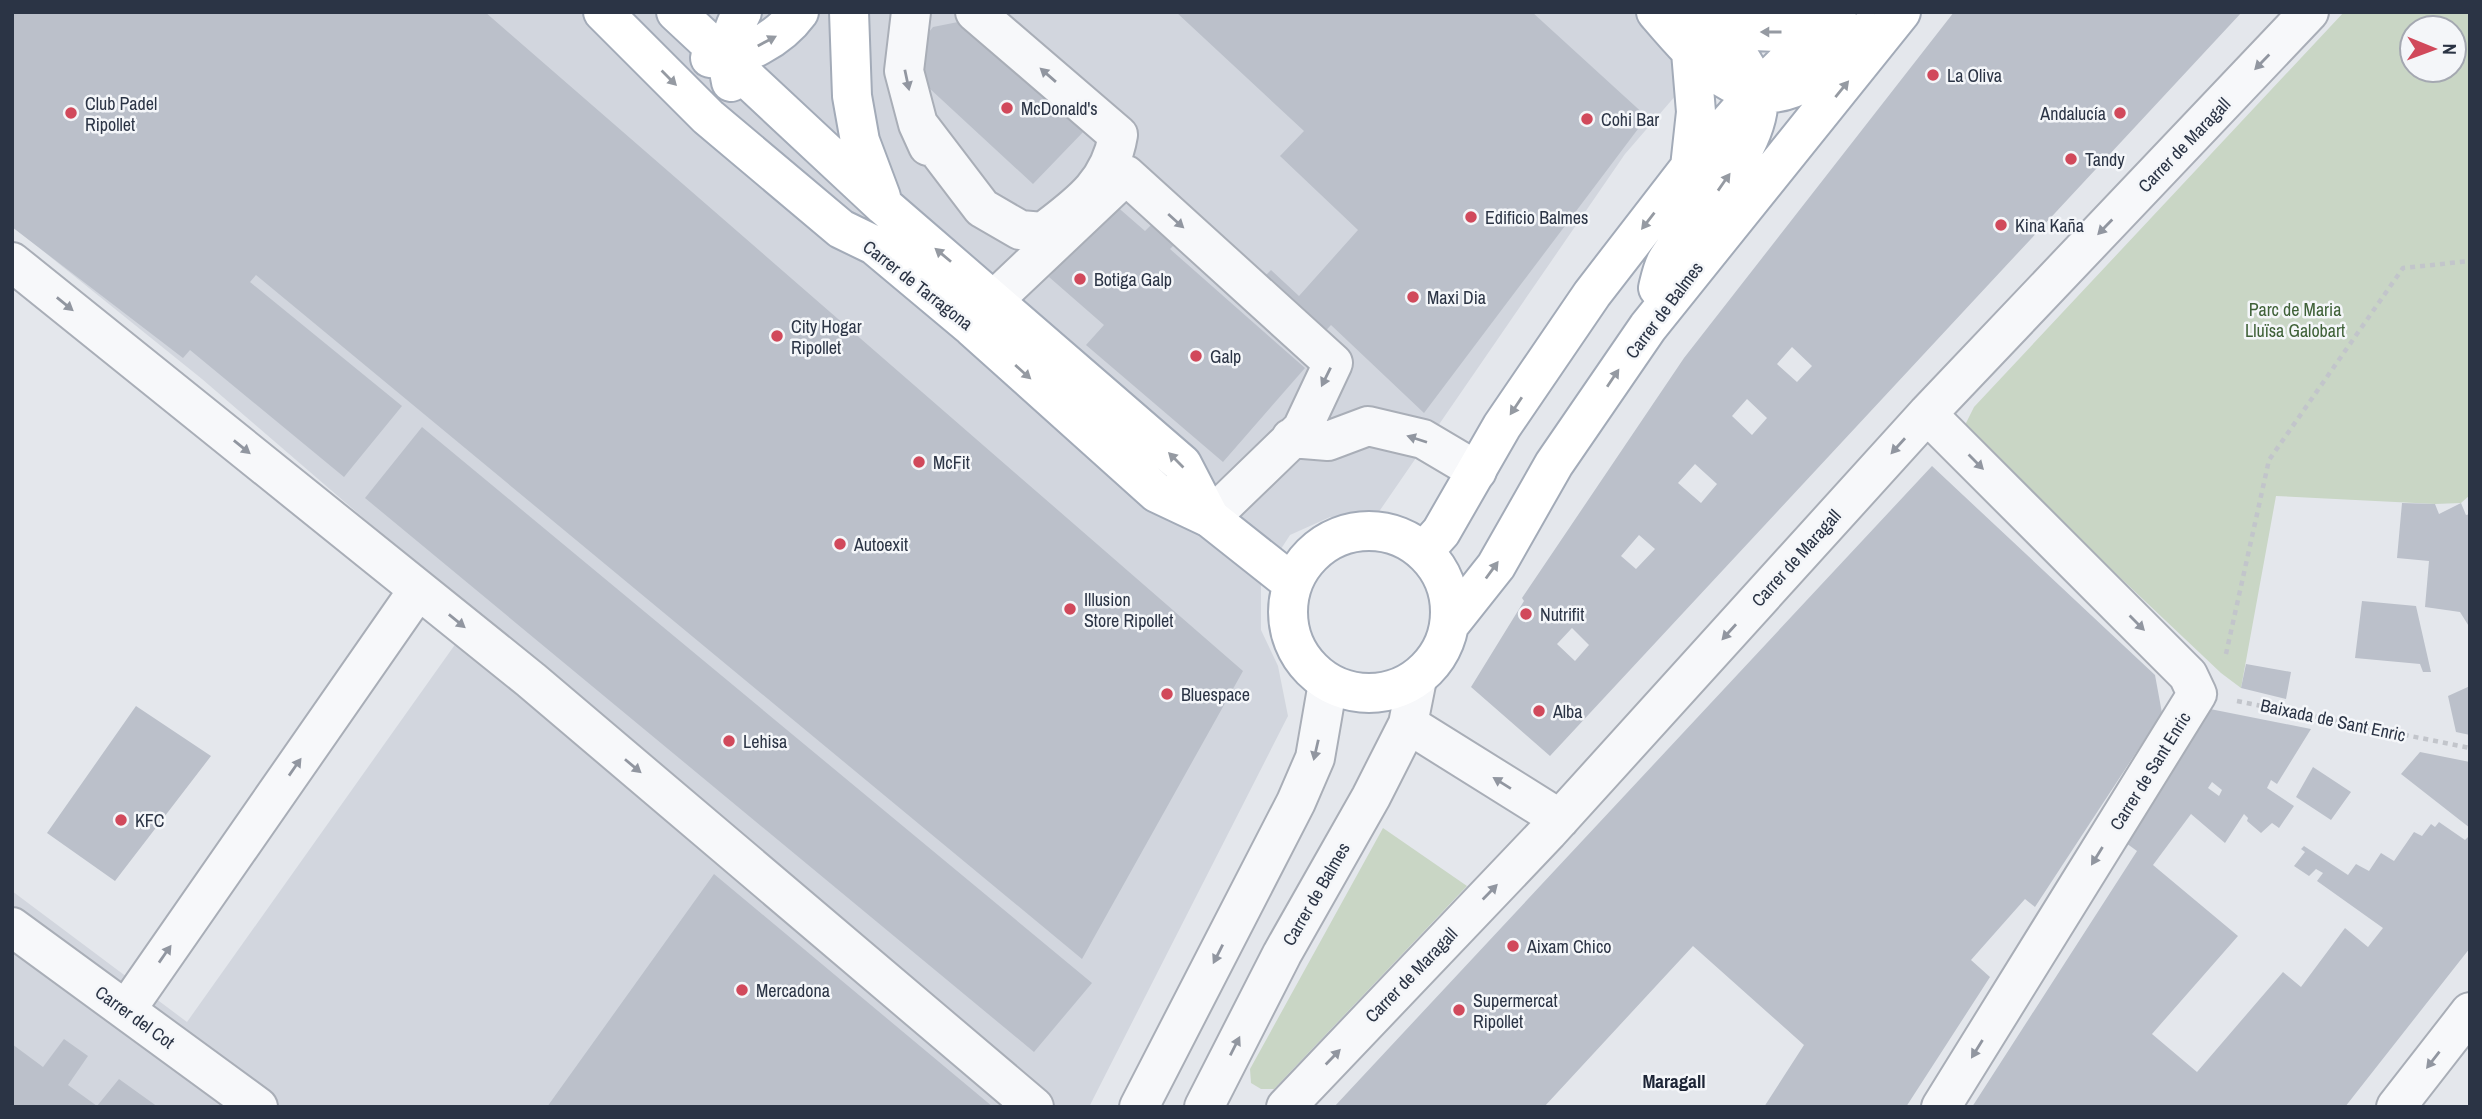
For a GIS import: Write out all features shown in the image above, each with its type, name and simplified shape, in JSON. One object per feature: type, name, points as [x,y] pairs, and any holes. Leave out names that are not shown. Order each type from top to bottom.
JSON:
[{"type":"main road","name":"Carrer de Tarragona","points":[[603,12],[718,126],[841,229],[874,245],[983,313],[1182,464],[1210,518],[1292,583]]},
{"type":"main road","points":[[630,12],[694,55],[727,59],[778,34],[799,12]]},
{"type":"main road","name":"Carrer de Tarragona","points":[[676,12],[884,206],[983,313]]},
{"type":"main road","points":[[742,12],[736,23],[727,59],[733,87],[752,118],[856,215],[874,245]]},
{"type":"main road","points":[[849,12],[852,96],[860,141],[884,206]]},
{"type":"main road","points":[[1656,12],[1700,30],[1800,32],[1831,19]]},
{"type":"main road","points":[[1700,30],[1720,78],[1758,91],[1783,89],[1806,82],[1843,53],[1885,12]]},
{"type":"main road","name":"Carrer de Balmes","points":[[1450,624],[1496,566],[1554,464],[1648,327],[1901,12]]},
{"type":"main road","points":[[1424,551],[1441,532],[1502,426],[1592,294],[1690,167],[1758,91],[1831,19]]},
{"type":"main road","points":[[1690,167],[1700,30]]},
{"type":"main road","points":[[1648,327],[1664,264],[1730,175],[1754,119],[1758,91]]},
{"type":"main road","points":[[1360,531],[1385,533],[1424,551],[1432,559],[1447,588],[1450,624],[1433,663],[1417,679],[1396,690],[1372,694],[1328,682],[1305,664],[1293,642],[1287,618],[1292,583],[1314,551],[1336,538],[1360,531]]},
{"type":"street","points":[[911,12],[904,71],[918,124],[951,196],[986,241],[1018,256],[1040,257]]},
{"type":"street","points":[[918,124],[982,208],[1020,230],[1042,232],[1085,200],[1114,161],[1118,135],[975,12]]},
{"type":"street","name":"Carrer de Maragall","points":[[1286,1107],[1560,819],[1927,414],[2309,12]]},
{"type":"street","points":[[983,313],[1126,175],[1333,363],[1302,429],[1210,518]]},
{"type":"street","points":[[12,262],[531,680],[1034,1107]]},
{"type":"street","name":"Carrer de Sant Enric","points":[[1927,414],[2170,656],[2188,675],[2197,694],[1941,1107]]},
{"type":"street","points":[[1292,438],[1328,441],[1368,426],[1423,439],[1477,471]]},
{"type":"street","points":[[126,1010],[418,590]]},
{"type":"street","name":"Carrer de Balmes","points":[[1205,1107],[1282,954],[1371,797],[1408,724],[1417,679]]},
{"type":"street","points":[[1139,1107],[1296,802],[1315,758],[1328,682]]},
{"type":"street","points":[[1408,724],[1560,819]]},
{"type":"street","name":"Carrer del Cot","points":[[12,927],[258,1107]]},
{"type":"street","points":[[2396,1107],[2470,1012]]},
{"type":"path","points":[[2197,694],[2225,661],[2269,460],[2403,268],[2470,261]]},
{"type":"path","name":"Baixada de Sant Enric","points":[[2197,694],[2470,748]]},
{"type":"shaded area","points":[[12,12],[1748,12],[1625,154],[1376,516],[1330,517],[1290,535],[1261,580],[1261,630],[1278,666],[1288,716],[1089,1107],[12,1107],[12,891],[187,1022],[476,615],[202,379],[12,226]]},
{"type":"green space","name":"Parc de Maria Lluïsa Galobart","points":[[2344,12],[2470,12],[2470,495],[2461,503],[2435,504],[2276,496],[2241,688],[2221,673],[1981,446],[1965,425],[1974,407]]},
{"type":"green space","points":[[1383,828],[1467,886],[1274,1089],[1261,1089],[1251,1083],[1250,1069]]},
{"type":"building","name":"Autoexit","points":[[12,12],[485,12],[1243,671],[1082,959],[256,275],[250,282],[402,406],[344,477],[190,350],[183,358],[12,227]]},
{"type":"building","points":[[1176,12],[1532,12],[1647,117],[1424,413],[1331,325],[1314,343],[1254,287],[1271,270],[1299,296],[1358,230],[1280,156],[1304,131]]},
{"type":"building","points":[[1954,12],[2242,12],[1550,756],[1471,687],[1524,601],[1522,598],[1684,358]],"holes":[[[1792,347],[1812,366],[1797,382],[1777,364]],[[1747,399],[1767,418],[1752,435],[1732,416]],[[1695,464],[1717,484],[1701,503],[1678,483]],[[1639,535],[1655,549],[1636,569],[1621,556]],[[1572,628],[1589,645],[1575,661],[1557,644]]]},
{"type":"building","name":"McDonald's","points":[[958,22],[977,32],[1086,129],[1033,184],[928,87],[916,64],[921,42],[933,27]]},
{"type":"building","name":"Galp","points":[[1114,204],[1145,231],[1155,221],[1178,241],[1170,249],[1305,368],[1223,462],[1086,345],[1104,325],[1049,277]]},
{"type":"building","name":"Lehisa","points":[[422,427],[1092,983],[1034,1052],[365,498]]},
{"type":"building","points":[[1932,466],[2155,675],[2162,713],[2035,907],[2025,899],[1971,960],[1990,977],[1906,1107],[1764,1107],[1804,1045],[1693,946],[1544,1107],[1334,1107]]},
{"type":"building","points":[[2402,503],[2435,504],[2439,514],[2461,503],[2466,515],[2470,514],[2470,628],[2460,612],[2425,607],[2429,561],[2397,558]]},
{"type":"building","points":[[2362,601],[2416,606],[2431,672],[2423,672],[2420,664],[2355,658]]},
{"type":"building","points":[[2246,664],[2291,672],[2286,699],[2241,688]]},
{"type":"building","points":[[2470,686],[2470,735],[2456,732],[2448,696]]},
{"type":"building","points":[[136,706],[211,756],[115,881],[47,833]]},
{"type":"building","points":[[2210,709],[2311,729],[2277,784],[2271,780],[2267,788],[2294,806],[2279,828],[2272,823],[2261,833],[2247,821],[2248,818],[2244,814],[2225,843],[2191,814],[2153,865],[2238,936],[2152,1034],[2197,1072],[2283,972],[2301,987],[2345,928],[2368,947],[2383,928],[2317,881],[2323,873],[2316,869],[2309,876],[2294,866],[2305,852],[2301,849],[2304,846],[2348,875],[2356,864],[2369,871],[2381,853],[2394,861],[2414,832],[2422,836],[2431,824],[2435,827],[2439,822],[2465,840],[2470,835],[2470,948],[2345,1107],[1972,1107],[2137,851],[2126,843]],"holes":[[[2212,782],[2222,790],[2219,796],[2208,788]]]},
{"type":"building","points":[[2420,752],[2470,762],[2470,828],[2401,774]]},
{"type":"building","points":[[2313,767],[2351,792],[2331,820],[2296,797]]},
{"type":"building","name":"Mercadona","points":[[714,874],[993,1107],[547,1107]]},
{"type":"building","points":[[64,1039],[88,1056],[68,1085],[97,1106],[119,1079],[158,1107],[12,1107],[12,1044],[43,1067]]},
{"type":"place","name":"La Oliva","points":[[1933,75]]},
{"type":"place","name":"McDonald's","points":[[1007,108]]},
{"type":"place","name":"Club Padel Ripollet","points":[[71,113]]},
{"type":"place","name":"Andalucía","points":[[2120,113]]},
{"type":"place","name":"Cohi Bar","points":[[1587,119]]},
{"type":"place","name":"Tandy","points":[[2071,159]]},
{"type":"place","name":"Edificio Balmes","points":[[1471,217]]},
{"type":"place","name":"Kina Kaña","points":[[2001,225]]},
{"type":"place","name":"Botiga Galp","points":[[1080,279]]},
{"type":"place","name":"Maxi Dia","points":[[1413,297]]},
{"type":"place","name":"City Hogar Ripollet","points":[[777,336]]},
{"type":"place","name":"Galp","points":[[1196,356]]},
{"type":"place","name":"McFit","points":[[919,462]]},
{"type":"place","name":"Autoexit","points":[[840,544]]},
{"type":"place","name":"Illusion Store Ripollet","points":[[1070,609]]},
{"type":"place","name":"Nutrifit","points":[[1526,614]]},
{"type":"place","name":"Bluespace","points":[[1167,694]]},
{"type":"place","name":"Alba","points":[[1539,711]]},
{"type":"place","name":"Lehisa","points":[[729,741]]},
{"type":"place","name":"KFC","points":[[121,820]]},
{"type":"place","name":"Aixam Chico","points":[[1513,946]]},
{"type":"place","name":"Mercadona","points":[[742,990]]},
{"type":"place","name":"Supermercat Ripollet","points":[[1459,1010]]},
{"type":"district","name":"Maragall","points":[[1674,1081]]}]
